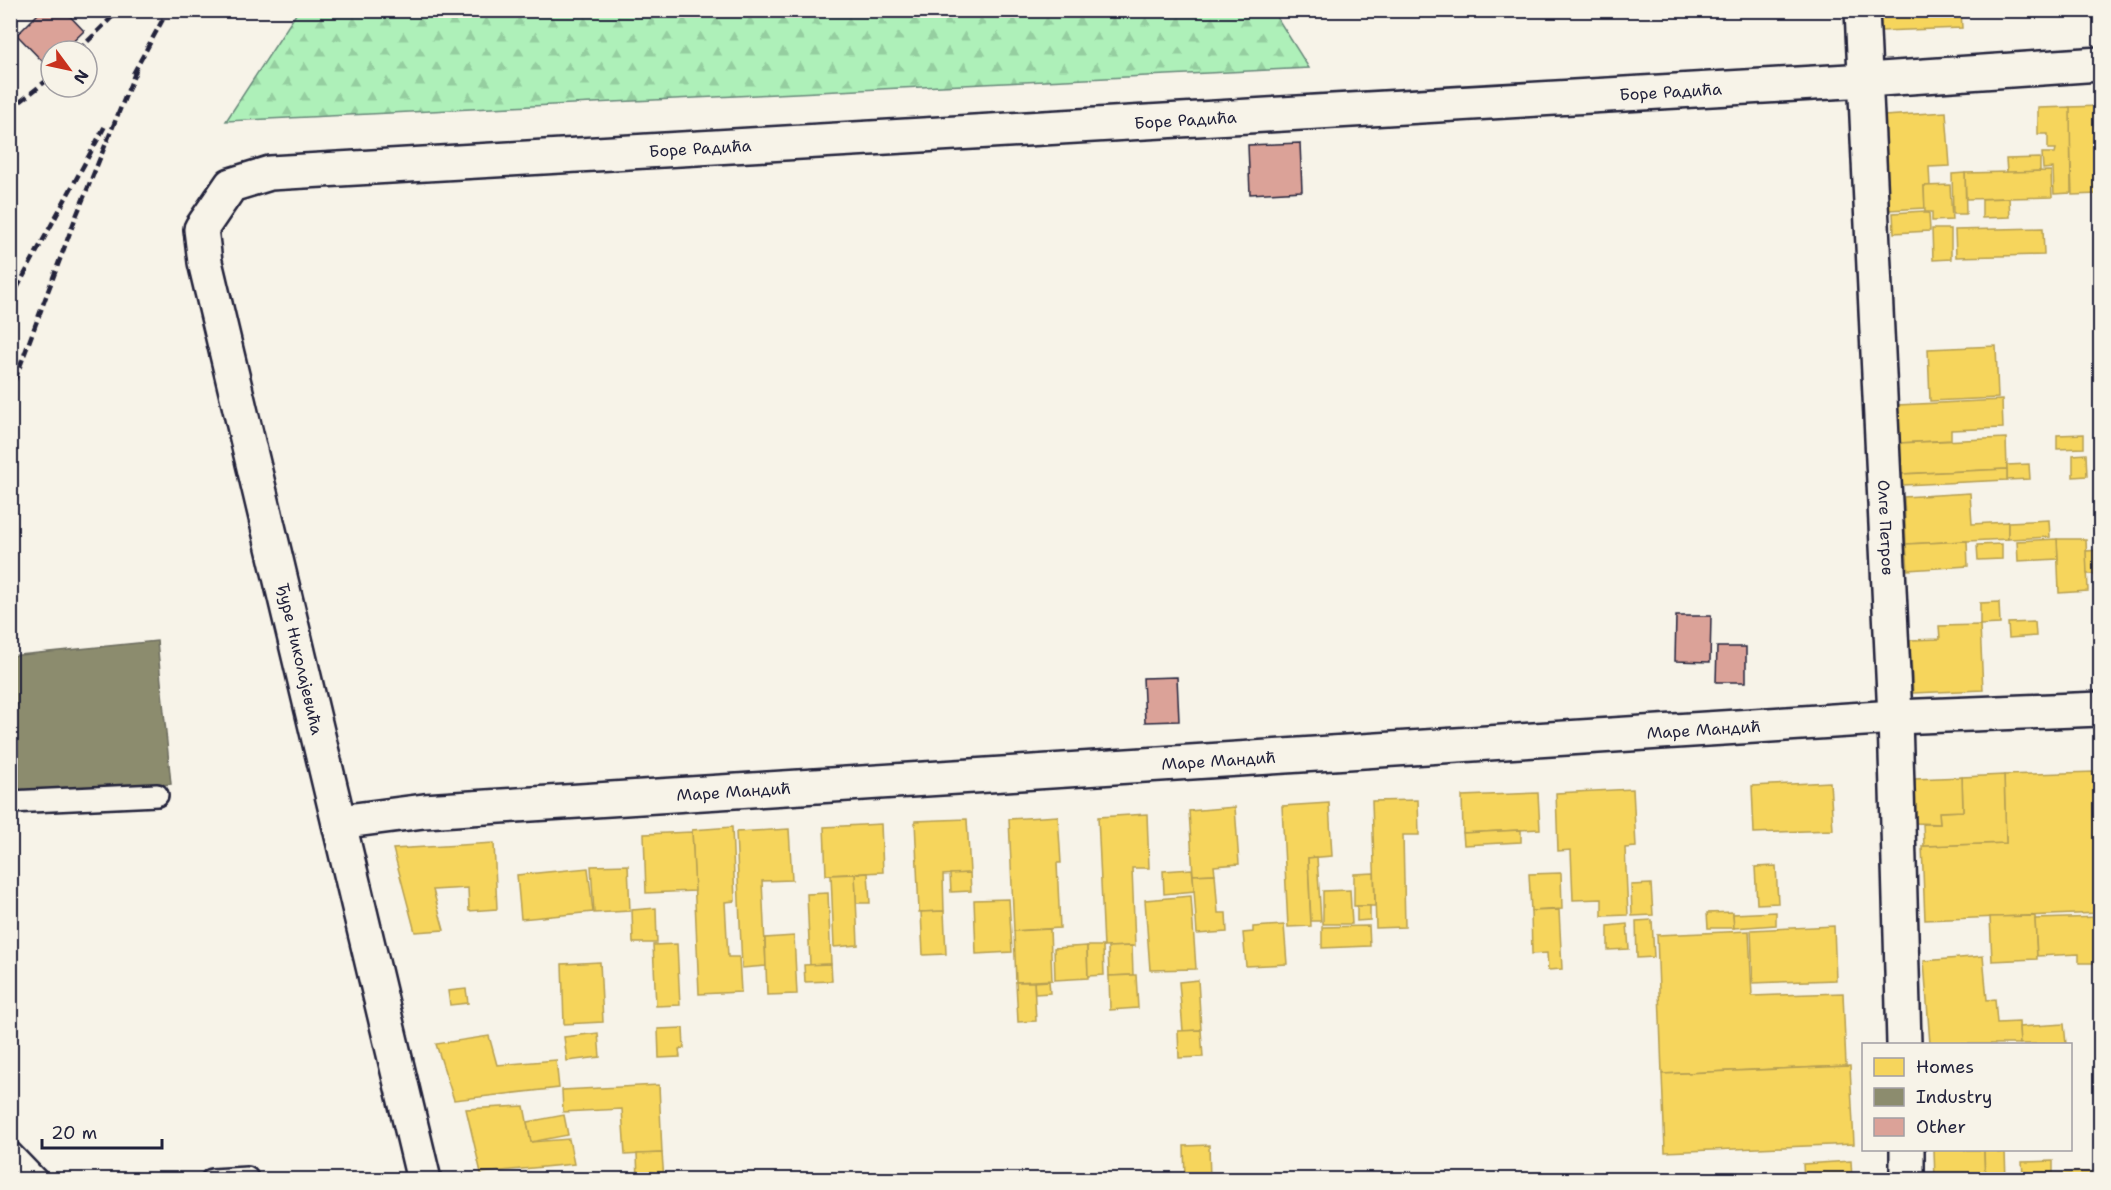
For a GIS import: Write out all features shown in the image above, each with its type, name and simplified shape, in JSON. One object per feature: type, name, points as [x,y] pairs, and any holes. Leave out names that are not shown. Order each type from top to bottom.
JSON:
[{"type":"street","name":"Олге Петров","points":[[1862,10],[1895,717],[1904,1043]]},
{"type":"street","name":"Боре Радића","points":[[270,173],[1866,80],[2100,64]]},
{"type":"street","name":"Ђуре Николајевића","points":[[270,173],[231,185],[201,229],[207,274],[424,1179]]},
{"type":"street","name":"Маре Мандић","points":[[339,822],[424,811],[1895,717],[2100,709]]},
{"type":"street","points":[[1906,1151],[1907,1179]]},
{"type":"lane","points":[[10,802],[157,795]]},
{"type":"lane","points":[[10,1152],[37,1179]]},
{"type":"lane","points":[[212,1179],[247,1178]]},
{"type":"green space","points":[[298,11],[1273,11],[1309,68],[226,121]]},
{"type":"building: Homes","points":[[1880,10],[1961,10],[1962,28],[1881,31]]},
{"type":"building: Homes","points":[[2100,106],[2098,194],[2072,195],[2069,107]]},
{"type":"building: Homes","points":[[2070,107],[2071,193],[2054,194],[2053,168],[2043,169],[2042,153],[2055,153],[2056,149],[2048,149],[2048,134],[2038,134],[2038,108]]},
{"type":"building: Homes","points":[[1946,112],[1950,166],[1929,167],[1930,186],[1924,186],[1925,208],[1889,210],[1884,116]]},
{"type":"building: Homes","points":[[2040,158],[2040,171],[2007,173],[2006,159]]},
{"type":"building: Homes","points":[[2051,171],[2052,197],[1966,199],[1965,173]]},
{"type":"building: Homes","points":[[1965,173],[1966,214],[1953,214],[1952,174]]},
{"type":"building: Homes","points":[[1950,185],[1952,220],[1932,221],[1932,212],[1925,212],[1924,186]]},
{"type":"building: Homes","points":[[2009,198],[2010,217],[1982,218],[1982,199]]},
{"type":"building: Homes","points":[[1924,211],[1924,213],[1929,213],[1930,231],[1894,233],[1893,213]]},
{"type":"building: Homes","points":[[2043,228],[2044,255],[1956,257],[1955,230]]},
{"type":"building: Homes","points":[[1932,229],[1951,229],[1951,259],[1933,260]]},
{"type":"building: Homes","points":[[1996,346],[1998,398],[1930,401],[1928,349]]},
{"type":"building: Homes","points":[[2002,400],[2003,428],[1951,430],[1951,440],[1899,443],[1897,405]]},
{"type":"building: Homes","points":[[2084,434],[2084,448],[2057,449],[2057,435]]},
{"type":"building: Homes","points":[[2006,438],[2007,469],[1900,474],[1899,443]]},
{"type":"building: Homes","points":[[2086,454],[2087,476],[2073,477],[2073,455]]},
{"type":"building: Homes","points":[[2029,464],[2030,479],[2007,480],[2007,465]]},
{"type":"building: Homes","points":[[2007,469],[2007,480],[1903,485],[1902,474]]},
{"type":"building: Homes","points":[[1970,493],[1972,524],[2008,522],[2008,539],[1906,544],[1904,497]]},
{"type":"building: Homes","points":[[2049,520],[2050,537],[2008,539],[2008,522]]},
{"type":"building: Homes","points":[[2057,539],[2086,539],[2088,591],[2059,593]]},
{"type":"building: Homes","points":[[2057,539],[2058,559],[2018,561],[2017,541]]},
{"type":"building: Homes","points":[[1967,541],[1968,566],[1908,570],[1906,544]]},
{"type":"building: Homes","points":[[2002,544],[2002,559],[1978,560],[1977,545]]},
{"type":"building: Homes","points":[[2100,550],[2100,574],[2087,574],[2086,551]]},
{"type":"building: Homes","points":[[1999,602],[2000,624],[1980,625],[1980,603]]},
{"type":"building: Homes","points":[[2035,622],[2036,636],[2009,638],[2008,623]]},
{"type":"building: Homes","points":[[1980,625],[1983,690],[1913,693],[1910,640],[1940,639],[1939,626]]},
{"type":"building: Homes","points":[[2095,772],[2100,913],[1925,920],[1922,846],[2006,843],[2004,775]]},
{"type":"building: Homes","points":[[2004,775],[2006,843],[1924,846],[1923,824],[1940,824],[1939,812],[1963,811],[1962,777]]},
{"type":"building: Homes","points":[[1962,777],[1963,811],[1939,812],[1940,824],[1916,823],[1915,779]]},
{"type":"building: Homes","points":[[1830,782],[1833,830],[1754,833],[1752,786]]},
{"type":"building: Homes","points":[[1633,789],[1636,847],[1625,848],[1628,915],[1602,916],[1602,899],[1573,900],[1571,850],[1558,851],[1556,793]]},
{"type":"building: Homes","points":[[1538,793],[1540,829],[1463,833],[1462,796]]},
{"type":"building: Homes","points":[[1418,800],[1419,835],[1403,835],[1405,927],[1376,928],[1372,801]]},
{"type":"building: Homes","points":[[1329,803],[1332,856],[1308,858],[1311,926],[1288,927],[1282,806]]},
{"type":"building: Homes","points":[[1235,807],[1239,864],[1214,866],[1215,874],[1193,875],[1189,811]]},
{"type":"building: Homes","points":[[1147,814],[1149,868],[1132,868],[1135,946],[1104,947],[1098,817]]},
{"type":"building: Homes","points":[[1058,816],[1061,863],[1057,863],[1060,928],[1014,931],[1009,819]]},
{"type":"building: Homes","points":[[967,819],[970,873],[943,875],[944,911],[919,912],[915,821]]},
{"type":"building: Homes","points":[[881,824],[883,872],[826,875],[824,827]]},
{"type":"building: Homes","points":[[732,827],[735,901],[725,902],[728,957],[739,957],[741,992],[699,994],[692,830]]},
{"type":"building: Homes","points":[[789,829],[792,880],[762,881],[766,966],[742,968],[736,832]]},
{"type":"building: Homes","points":[[1521,830],[1521,842],[1464,845],[1463,833]]},
{"type":"building: Homes","points":[[692,832],[695,891],[646,893],[644,834]]},
{"type":"building: Homes","points":[[494,843],[497,909],[469,911],[468,888],[433,890],[444,930],[415,932],[393,849]]},
{"type":"building: Homes","points":[[1317,857],[1321,921],[1311,921],[1308,858]]},
{"type":"building: Homes","points":[[628,865],[630,911],[594,913],[591,866]]},
{"type":"building: Homes","points":[[1776,866],[1778,903],[1757,904],[1755,867]]},
{"type":"building: Homes","points":[[588,868],[593,912],[521,919],[517,875]]},
{"type":"building: Homes","points":[[1192,869],[1195,891],[1164,894],[1163,871]]},
{"type":"building: Homes","points":[[868,873],[870,903],[856,903],[855,874]]},
{"type":"building: Homes","points":[[970,873],[971,891],[951,892],[950,874]]},
{"type":"building: Homes","points":[[1374,873],[1375,906],[1354,906],[1354,874]]},
{"type":"building: Homes","points":[[1561,873],[1562,909],[1531,911],[1529,874]]},
{"type":"building: Homes","points":[[855,874],[858,945],[834,947],[831,875]]},
{"type":"building: Homes","points":[[1215,874],[1218,913],[1226,913],[1227,932],[1197,934],[1193,875]]},
{"type":"building: Homes","points":[[1651,884],[1653,915],[1632,916],[1631,885]]},
{"type":"building: Homes","points":[[1350,890],[1352,924],[1323,924],[1323,891]]},
{"type":"building: Homes","points":[[828,893],[831,964],[810,965],[807,894]]},
{"type":"building: Homes","points":[[1191,896],[1196,969],[1150,970],[1145,900]]},
{"type":"building: Homes","points":[[1009,899],[1012,952],[976,954],[974,900]]},
{"type":"building: Homes","points":[[1357,906],[1370,906],[1370,920],[1357,921]]},
{"type":"building: Homes","points":[[656,908],[657,943],[633,943],[632,910]]},
{"type":"building: Homes","points":[[1559,910],[1562,969],[1548,970],[1547,953],[1532,954],[1531,911]]},
{"type":"building: Homes","points":[[944,911],[946,954],[923,955],[921,912]]},
{"type":"building: Homes","points":[[1733,912],[1734,928],[1708,928],[1707,913]]},
{"type":"building: Homes","points":[[1776,912],[1776,925],[1734,928],[1733,914]]},
{"type":"building: Homes","points":[[2035,916],[2037,959],[1992,961],[1990,917]]},
{"type":"building: Homes","points":[[2100,917],[2100,963],[2079,963],[2079,954],[2037,956],[2035,919]]},
{"type":"building: Homes","points":[[1652,920],[1654,957],[1637,958],[1636,921]]},
{"type":"building: Homes","points":[[1627,924],[1629,949],[1608,950],[1608,926]]},
{"type":"building: Homes","points":[[1284,925],[1287,964],[1246,966],[1243,933],[1253,932],[1253,927]]},
{"type":"building: Homes","points":[[1369,926],[1370,946],[1322,948],[1322,927]]},
{"type":"building: Homes","points":[[1834,926],[1836,980],[1753,983],[1751,930]]},
{"type":"building: Homes","points":[[1050,929],[1052,980],[1016,982],[1014,931]]},
{"type":"building: Homes","points":[[1749,931],[1752,996],[1843,993],[1846,1066],[1662,1074],[1657,935]]},
{"type":"building: Homes","points":[[794,936],[797,994],[767,995],[765,938]]},
{"type":"building: Homes","points":[[677,944],[680,1005],[656,1006],[653,945]]},
{"type":"building: Homes","points":[[1087,946],[1088,978],[1055,980],[1054,948]]},
{"type":"building: Homes","points":[[1087,946],[1103,946],[1104,975],[1088,976]]},
{"type":"building: Homes","points":[[1132,946],[1133,975],[1109,976],[1108,947]]},
{"type":"building: Homes","points":[[1983,956],[1987,1000],[1995,999],[1997,1023],[2019,1022],[2020,1043],[1930,1043],[1924,961]]},
{"type":"building: Homes","points":[[600,962],[603,1022],[564,1024],[562,964]]},
{"type":"building: Homes","points":[[831,964],[832,981],[805,982],[804,965]]},
{"type":"building: Homes","points":[[1136,975],[1138,1008],[1110,1010],[1109,976]]},
{"type":"building: Homes","points":[[1198,980],[1201,1030],[1183,1031],[1179,982]]},
{"type":"building: Homes","points":[[1049,981],[1050,993],[1035,994],[1034,982]]},
{"type":"building: Homes","points":[[1016,982],[1034,982],[1036,1021],[1018,1022]]},
{"type":"building: Homes","points":[[466,989],[468,1003],[450,1005],[448,991]]},
{"type":"building: Homes","points":[[2064,1024],[2066,1043],[2020,1043],[2019,1027]]},
{"type":"building: Homes","points":[[683,1028],[684,1048],[679,1049],[680,1057],[659,1058],[658,1029]]},
{"type":"building: Homes","points":[[1201,1030],[1203,1057],[1179,1058],[1178,1031]]},
{"type":"building: Homes","points":[[598,1033],[600,1057],[567,1061],[564,1037]]},
{"type":"building: Homes","points":[[489,1036],[497,1065],[556,1060],[559,1088],[454,1100],[436,1044]]},
{"type":"building: Homes","points":[[1850,1066],[1854,1144],[1665,1152],[1662,1074]]},
{"type":"building: Homes","points":[[659,1085],[662,1153],[625,1155],[622,1109],[563,1112],[562,1090]]},
{"type":"building: Homes","points":[[524,1106],[531,1142],[569,1139],[574,1164],[481,1173],[466,1109]]},
{"type":"building: Homes","points":[[564,1115],[568,1135],[531,1142],[527,1122]]},
{"type":"building: Homes","points":[[1209,1145],[1210,1180],[1185,1180],[1184,1146]]},
{"type":"building: Homes","points":[[1934,1151],[1984,1151],[1985,1180],[1935,1180]]},
{"type":"building: Homes","points":[[1984,1151],[2005,1152],[2006,1180],[1985,1180]]},
{"type":"building: Homes","points":[[662,1153],[664,1180],[638,1180],[637,1154]]},
{"type":"building: Homes","points":[[1851,1161],[1852,1180],[1804,1180],[1803,1164]]},
{"type":"building: Homes","points":[[2053,1161],[2053,1173],[2023,1174],[2022,1162]]},
{"type":"building: Homes","points":[[2095,1172],[2095,1180],[2023,1180],[2023,1174]]},
{"type":"building: Industry","points":[[157,641],[171,784],[10,800],[10,656]]},
{"type":"building: Other","points":[[42,10],[64,10],[84,31],[76,39],[39,39],[39,58],[17,35]]},
{"type":"building: Other","points":[[1300,143],[1302,191],[1250,194],[1248,145]]},
{"type":"building: Other","points":[[1676,616],[1711,616],[1710,662],[1675,661]]},
{"type":"building: Other","points":[[1717,647],[1746,647],[1746,682],[1716,682]]},
{"type":"building: Other","points":[[1177,677],[1179,721],[1145,722],[1143,678]]},
{"type":"railway","points":[[90,39],[119,10]]},
{"type":"railway","points":[[133,74],[168,10]]},
{"type":"railway","points":[[10,393],[75,219],[137,68]]},
{"type":"railway","points":[[10,110],[39,87]]},
{"type":"railway","points":[[10,301],[105,126]]}]
